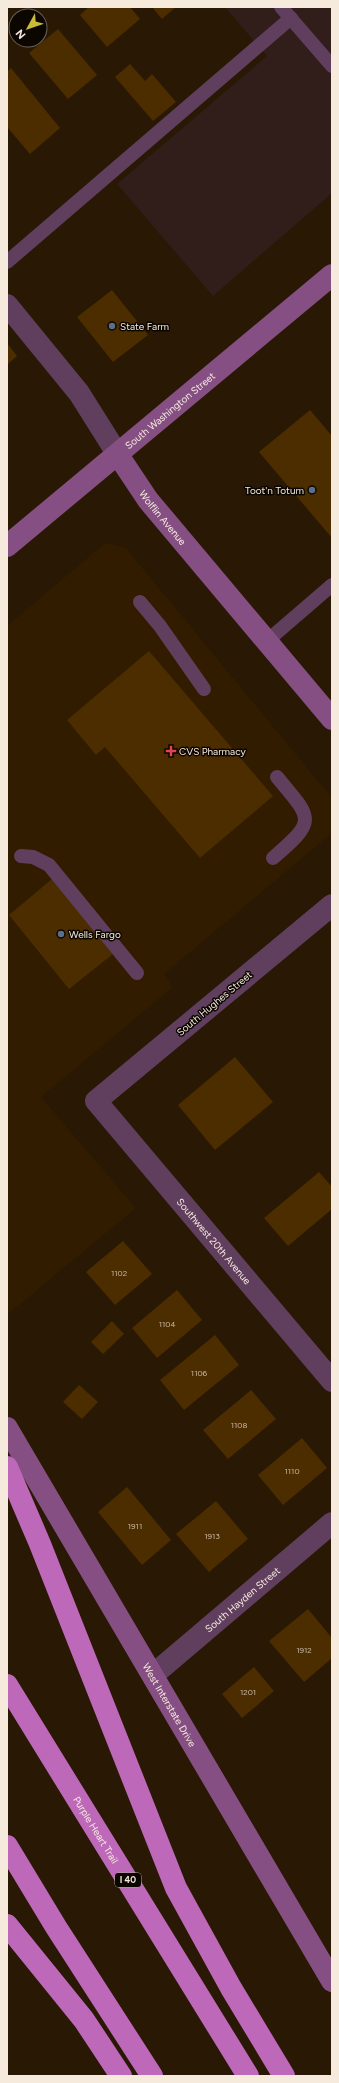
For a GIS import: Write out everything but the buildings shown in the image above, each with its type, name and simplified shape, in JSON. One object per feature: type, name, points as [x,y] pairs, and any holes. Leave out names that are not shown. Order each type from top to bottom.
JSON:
[{"type":"highway","points":[[7,1467],[40,1544],[176,1888],[231,1988],[284,2076]]},
{"type":"highway","name":"Purple Heart Trail","points":[[7,1685],[248,2076]]},
{"type":"highway","points":[[7,1846],[56,1927],[152,2076]]},
{"type":"highway","points":[[7,1926],[84,2020],[120,2076]]},
{"type":"main road","name":"South Washington Street","points":[[7,546],[332,275]]},
{"type":"main road","name":"Wolflin Avenue","points":[[118,455],[148,500],[332,719]]},
{"type":"main road","name":"West Interstate Drive","points":[[7,1428],[332,1981]]},
{"type":"street","name":"Wolflin Avenue","points":[[7,305],[79,393],[118,455]]},
{"type":"street","name":"South Hughes Street","points":[[96,1101],[332,905]]},
{"type":"street","name":"Southwest 20th Avenue","points":[[96,1101],[332,1381]]},
{"type":"street","name":"South Hayden Street","points":[[153,1675],[332,1523]]},
{"type":"lane","points":[[281,7],[332,66]]},
{"type":"lane","points":[[7,262],[291,18]]},
{"type":"lane","points":[[266,641],[332,585]]},
{"type":"lane","points":[[140,602],[160,626],[204,690]]},
{"type":"lane","points":[[273,858],[298,837],[305,825],[305,814],[299,802],[277,777]]},
{"type":"lane","points":[[20,856],[33,856],[48,865],[137,973]]},
{"type":"shaded area","points":[[225,7],[332,7],[332,193],[213,296],[117,184],[267,56]]},
{"type":"shaded area","points":[[105,543],[126,548],[332,798],[332,833],[164,974],[173,987],[41,1097],[136,1208],[7,1315],[7,626]]},
{"type":"place","name":"State Farm","points":[[112,326]]},
{"type":"place","name":"Toot'n Totum","points":[[312,490]]},
{"type":"place","name":"CVS Pharmacy","points":[[171,751]]},
{"type":"place","name":"Wells Fargo","points":[[61,934]]}]
